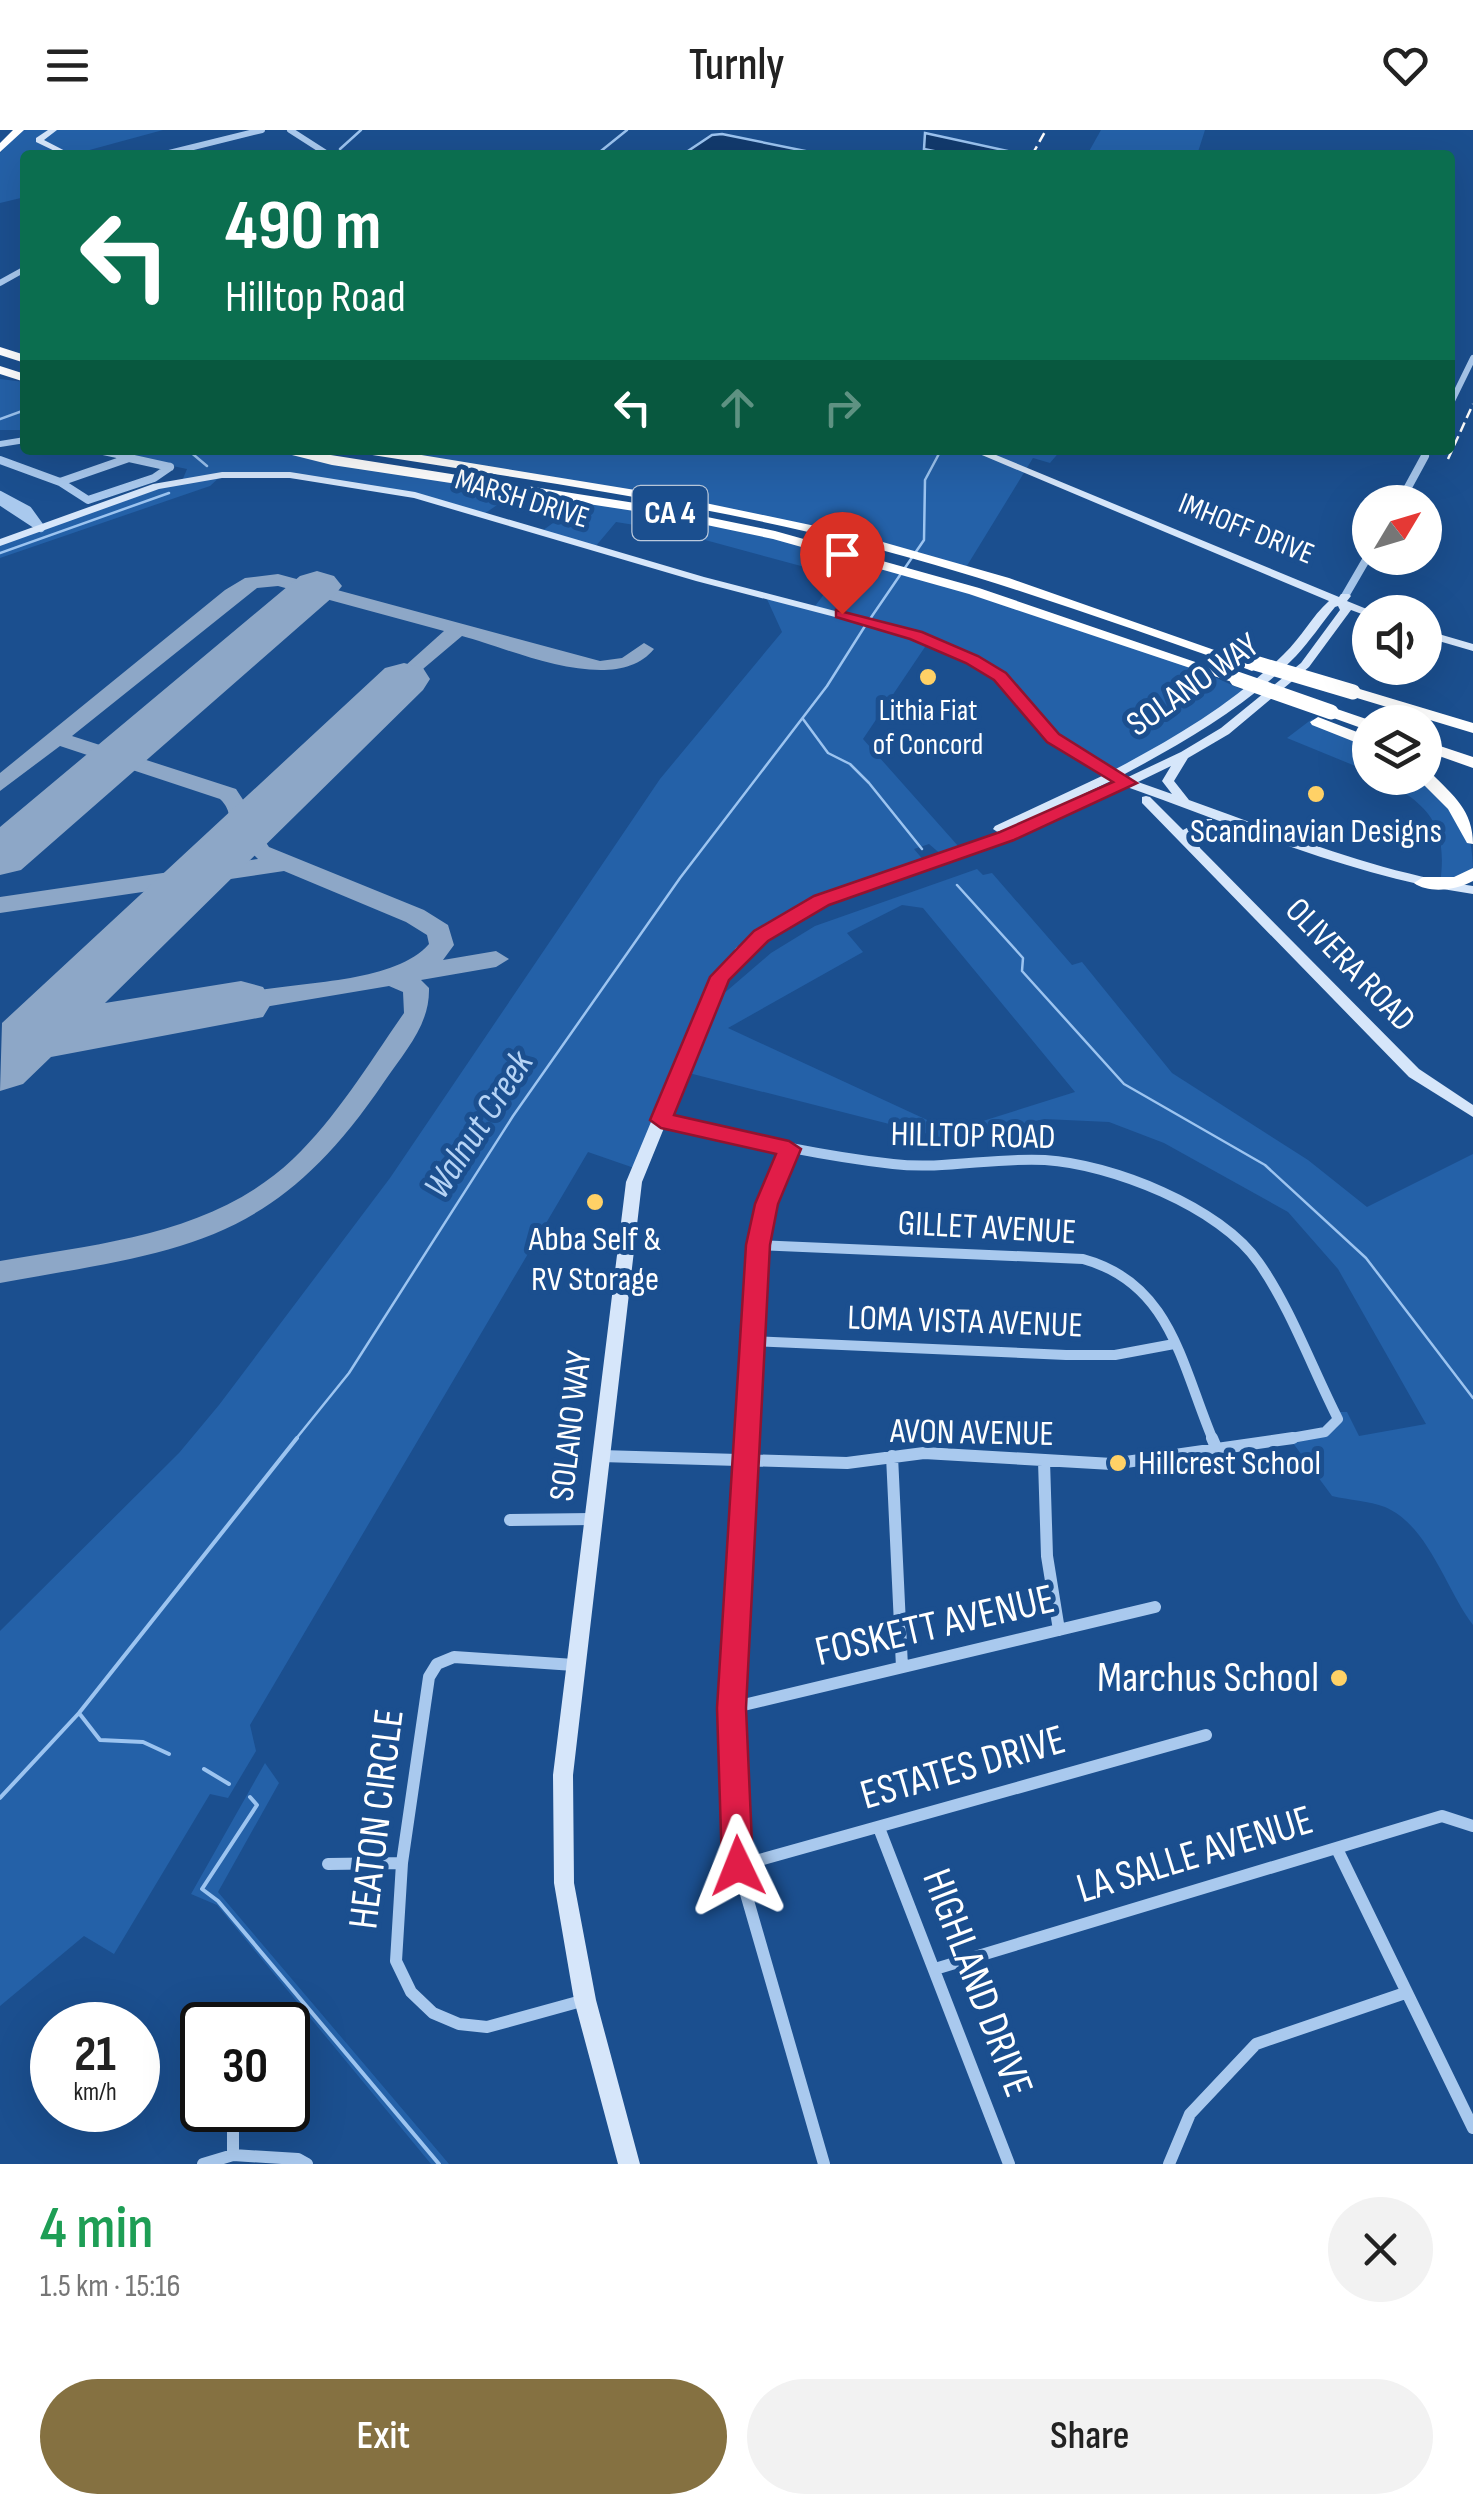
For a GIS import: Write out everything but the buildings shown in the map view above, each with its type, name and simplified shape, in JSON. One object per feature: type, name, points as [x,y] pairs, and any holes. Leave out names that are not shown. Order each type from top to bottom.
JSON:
[{"type":"highway","points":[[0,151],[9,132]]},
{"type":"highway","name":"CA 4","points":[[311,455],[848,545]]},
{"type":"highway","name":"CA 4","points":[[398,455],[663,496],[975,580],[1374,705]]},
{"type":"highway","name":"CA 4","points":[[975,580],[1325,717]]},
{"type":"highway","points":[[1350,695],[1473,728]]},
{"type":"highway","points":[[1325,717],[1352,722]]},
{"type":"highway","points":[[1325,717],[1352,733]]},
{"type":"highway","points":[[1442,732],[1473,742]]},
{"type":"highway","points":[[1442,752],[1473,763]]},
{"type":"highway","points":[[1442,792],[1456,806],[1473,839]]},
{"type":"highway","points":[[1423,884],[1457,883],[1473,874]]},
{"type":"street","points":[[53,130],[39,140],[60,150]]},
{"type":"street","points":[[182,150],[262,130]]},
{"type":"street","points":[[290,130],[321,150]]},
{"type":"street","points":[[1455,395],[1473,358]]},
{"type":"street","points":[[0,460],[60,482],[92,500],[154,478],[170,467],[116,455]]},
{"type":"street","name":"IMHOFF DRIVE","points":[[987,455],[1343,599]]},
{"type":"street","points":[[1409,485],[1425,455]]},
{"type":"street","points":[[60,482],[130,458]]},
{"type":"street","points":[[0,468],[9,464]]},
{"type":"street","name":"MARSH DRIVE","points":[[0,542],[182,481],[244,474],[290,476],[415,494],[700,579],[788,598],[916,635],[1000,676],[1053,738],[1055,749],[1114,783]]},
{"type":"street","points":[[0,498],[42,528]]},
{"type":"street","name":"SOLANO WAY","points":[[1114,783],[1233,704],[1292,653],[1331,604],[1343,599],[1357,575]]},
{"type":"street","points":[[1343,599],[1352,602]]},
{"type":"street","points":[[1343,599],[1352,604]]},
{"type":"street","name":"SOLANO WAY","points":[[629,2164],[584,2000],[564,1882],[564,1775],[574,1664],[634,1182],[710,997],[742,951],[822,900],[1024,830],[1114,783],[1184,755],[1262,704],[1315,652],[1346,610],[1343,599]]},
{"type":"street","points":[[1315,652],[1324,649],[1346,622],[1352,620]]},
{"type":"street","points":[[1442,633],[1473,640]]},
{"type":"street","points":[[1442,636],[1473,648]]},
{"type":"street","points":[[1184,755],[1168,780],[1175,794],[1194,807]]},
{"type":"street","points":[[1114,783],[1146,800],[1413,890],[1473,898]]},
{"type":"street","points":[[1114,783],[1423,884],[1473,890]]},
{"type":"street","name":"OLIVERA ROAD","points":[[1146,800],[1414,1074],[1473,1112]]},
{"type":"street","points":[[1194,848],[1189,830],[1208,822]]},
{"type":"street","name":"HILLTOP ROAD","points":[[661,1120],[789,1149],[898,1166],[1045,1160],[1106,1170],[1177,1200],[1228,1230],[1259,1262],[1336,1412],[1337,1424]]},
{"type":"street","points":[[789,1149],[766,1204],[758,1245],[731,1708],[738,1866],[824,2164]]},
{"type":"street","name":"GILLET AVENUE","points":[[758,1245],[1083,1258],[1117,1268],[1141,1284],[1156,1304],[1218,1452]]},
{"type":"street","name":"LOMA VISTA AVENUE","points":[[752,1341],[1066,1355],[1115,1354],[1174,1344]]},
{"type":"street","name":"AVON AVENUE","points":[[602,1456],[848,1463],[924,1453],[1112,1464],[1218,1452],[1325,1432],[1337,1424]]},
{"type":"street","points":[[892,1456],[902,1667]]},
{"type":"street","points":[[1044,1461],[1047,1556],[1058,1630]]},
{"type":"street","points":[[510,1520],[592,1519]]},
{"type":"street","name":"FOSKETT AVENUE","points":[[731,1708],[1154,1607]]},
{"type":"street","name":"HEATON CIRCLE","points":[[574,1664],[454,1658],[437,1664],[429,1678],[402,1862],[396,1960],[411,1992],[433,2013],[459,2024],[487,2028],[584,2000]]},
{"type":"street","name":"ESTATES DRIVE","points":[[738,1866],[1206,1735]]},
{"type":"street","name":"LA SALLE AVENUE","points":[[936,1969],[1442,1816],[1473,1826]]},
{"type":"street","name":"HIGHLAND DRIVE","points":[[879,1828],[1009,2164]]},
{"type":"street","points":[[1337,1848],[1473,2128]]},
{"type":"street","points":[[328,1864],[402,1862]]},
{"type":"street","points":[[1169,2164],[1190,2114],[1236,2060],[1256,2044],[1405,1993]]},
{"type":"street","points":[[233,2132],[233,2155]]},
{"type":"street","points":[[202,2164],[233,2155],[298,2159],[308,2164]]},
{"type":"shaded area","points":[[19,130],[163,130],[89,150],[20,150],[20,198],[0,203],[0,153]]},
{"type":"shaded area","points":[[1101,130],[1205,130],[1199,150],[1090,150]]},
{"type":"shaded area","points":[[925,133],[1003,150],[929,150],[924,149]]},
{"type":"shaded area","points":[[722,134],[800,150],[690,150],[712,135]]},
{"type":"shaded area","points":[[0,379],[20,381],[20,430],[0,430]]},
{"type":"shaded area","points":[[118,455],[314,455],[673,513],[843,551],[1167,655],[1249,693],[1112,777],[1066,745],[1000,676],[929,641],[863,739],[959,847],[943,856],[929,844],[914,849],[925,862],[850,889],[741,951],[707,1008],[771,953],[815,926],[977,869],[983,875],[992,873],[1072,965],[1082,962],[1172,1073],[1308,1160],[1367,1207],[1473,1154],[1473,1625],[1414,1529],[1385,1507],[1332,1496],[1290,1439],[1325,1432],[1336,1412],[1347,1412],[1359,1436],[1426,1424],[1338,1269],[1288,1212],[1164,1143],[1109,1122],[1044,1119],[952,1140],[681,1071],[640,1170],[588,1152],[250,1725],[256,1751],[228,1798],[210,1794],[114,1954],[84,1936],[0,2006],[0,1631],[179,1453],[390,1178],[660,779],[782,632],[766,597],[815,606],[838,576],[672,531],[616,522],[595,547],[542,531],[564,515],[500,503],[484,514],[354,486],[222,475],[210,486],[0,558],[0,543],[182,481],[187,469]],"holes":[[[902,905],[923,908],[1075,1092],[951,1131],[728,1028],[863,952],[847,933]]]},
{"type":"shaded area","points":[[396,455],[1057,455],[1050,463],[1033,458],[965,569],[745,513]]},
{"type":"shaded area","points":[[1312,719],[1352,736],[1352,765],[1287,738]]},
{"type":"shaded area","points":[[1406,795],[1442,795],[1447,800],[1467,830],[1473,874],[1440,885],[1438,832],[1424,809]]},
{"type":"shaded area","points":[[265,1763],[279,1783],[218,1892],[449,2164],[431,2164],[310,2018],[310,2002],[297,2002],[217,1905],[191,1894]]},
{"type":"waterway","points":[[340,149],[361,130]]},
{"type":"waterway","points":[[602,150],[627,130]]},
{"type":"waterway","points":[[0,419],[20,412]]},
{"type":"waterway","points":[[194,455],[207,466]]},
{"type":"waterway","name":"Walnut Creek","points":[[870,619],[924,540],[925,480],[938,455]]},
{"type":"waterway","points":[[0,553],[169,493]]},
{"type":"waterway","name":"Walnut Creek","points":[[295,1440],[349,1373],[513,1116],[680,878],[827,686],[865,626]]},
{"type":"waterway","points":[[803,719],[828,753],[850,764],[869,783],[922,849]]},
{"type":"waterway","points":[[957,885],[1023,958],[1022,971],[1124,1084],[1265,1165],[1366,1258],[1473,1398]]},
{"type":"waterway","name":"Walnut Creek","points":[[79,1713],[297,1438]]},
{"type":"waterway","name":"Walnut Creek","points":[[0,1798],[79,1713]]},
{"type":"waterway","points":[[79,1713],[100,1740],[143,1742],[169,1754]]},
{"type":"waterway","points":[[204,1769],[229,1784]]},
{"type":"waterway","points":[[250,1797],[257,1805],[202,1889],[218,1901],[439,2164]]},
{"type":"taxiway","points":[[56,738],[232,594],[252,582],[278,580],[600,667],[628,663],[644,649]]},
{"type":"taxiway","points":[[404,679],[458,629]]},
{"type":"taxiway","points":[[0,784],[56,738]]},
{"type":"taxiway","points":[[56,738],[228,794],[239,807],[242,820],[228,849]]},
{"type":"taxiway","points":[[257,821],[251,839],[261,852],[415,916],[439,931],[442,945],[426,963],[394,976]]},
{"type":"taxiway","points":[[0,905],[285,863]]},
{"type":"taxiway","points":[[394,976],[496,959]]},
{"type":"taxiway","points":[[0,1272],[160,1241],[235,1214],[269,1194],[301,1168],[333,1132],[417,1014],[416,988],[394,976]]},
{"type":"taxiway","points":[[241,1002],[394,976]]},
{"type":"runway","points":[[0,857],[317,586]]},
{"type":"runway","points":[[31,1038],[404,679]]},
{"type":"runway","points":[[31,1038],[241,1002]]},
{"type":"runway","points":[[0,1068],[31,1038]]},
{"type":"runway","points":[[25,1039],[31,1038]]},
{"type":"railway","points":[[1035,150],[1046,130]]},
{"type":"railway","points":[[1455,444],[1473,404]]},
{"type":"railway","points":[[1448,459],[1450,455]]},
{"type":"place","name":"Lithia Fiat of Concord","points":[[928,677]]},
{"type":"place","name":"Scandinavian Designs","points":[[1316,794]]},
{"type":"place","name":"Abba Self & RV Storage","points":[[595,1202]]},
{"type":"place","name":"Hillcrest School","points":[[1118,1463]]},
{"type":"place","name":"Marchus School","points":[[1339,1678]]},
{"type":"route","points":[[738,1866],[731,1708],[758,1245],[766,1204],[789,1149],[661,1120],[720,977],[761,936],[850,888],[1007,836],[1128,783],[1112,777],[1053,738],[1000,676],[972,659],[916,635],[842,614]]}]
